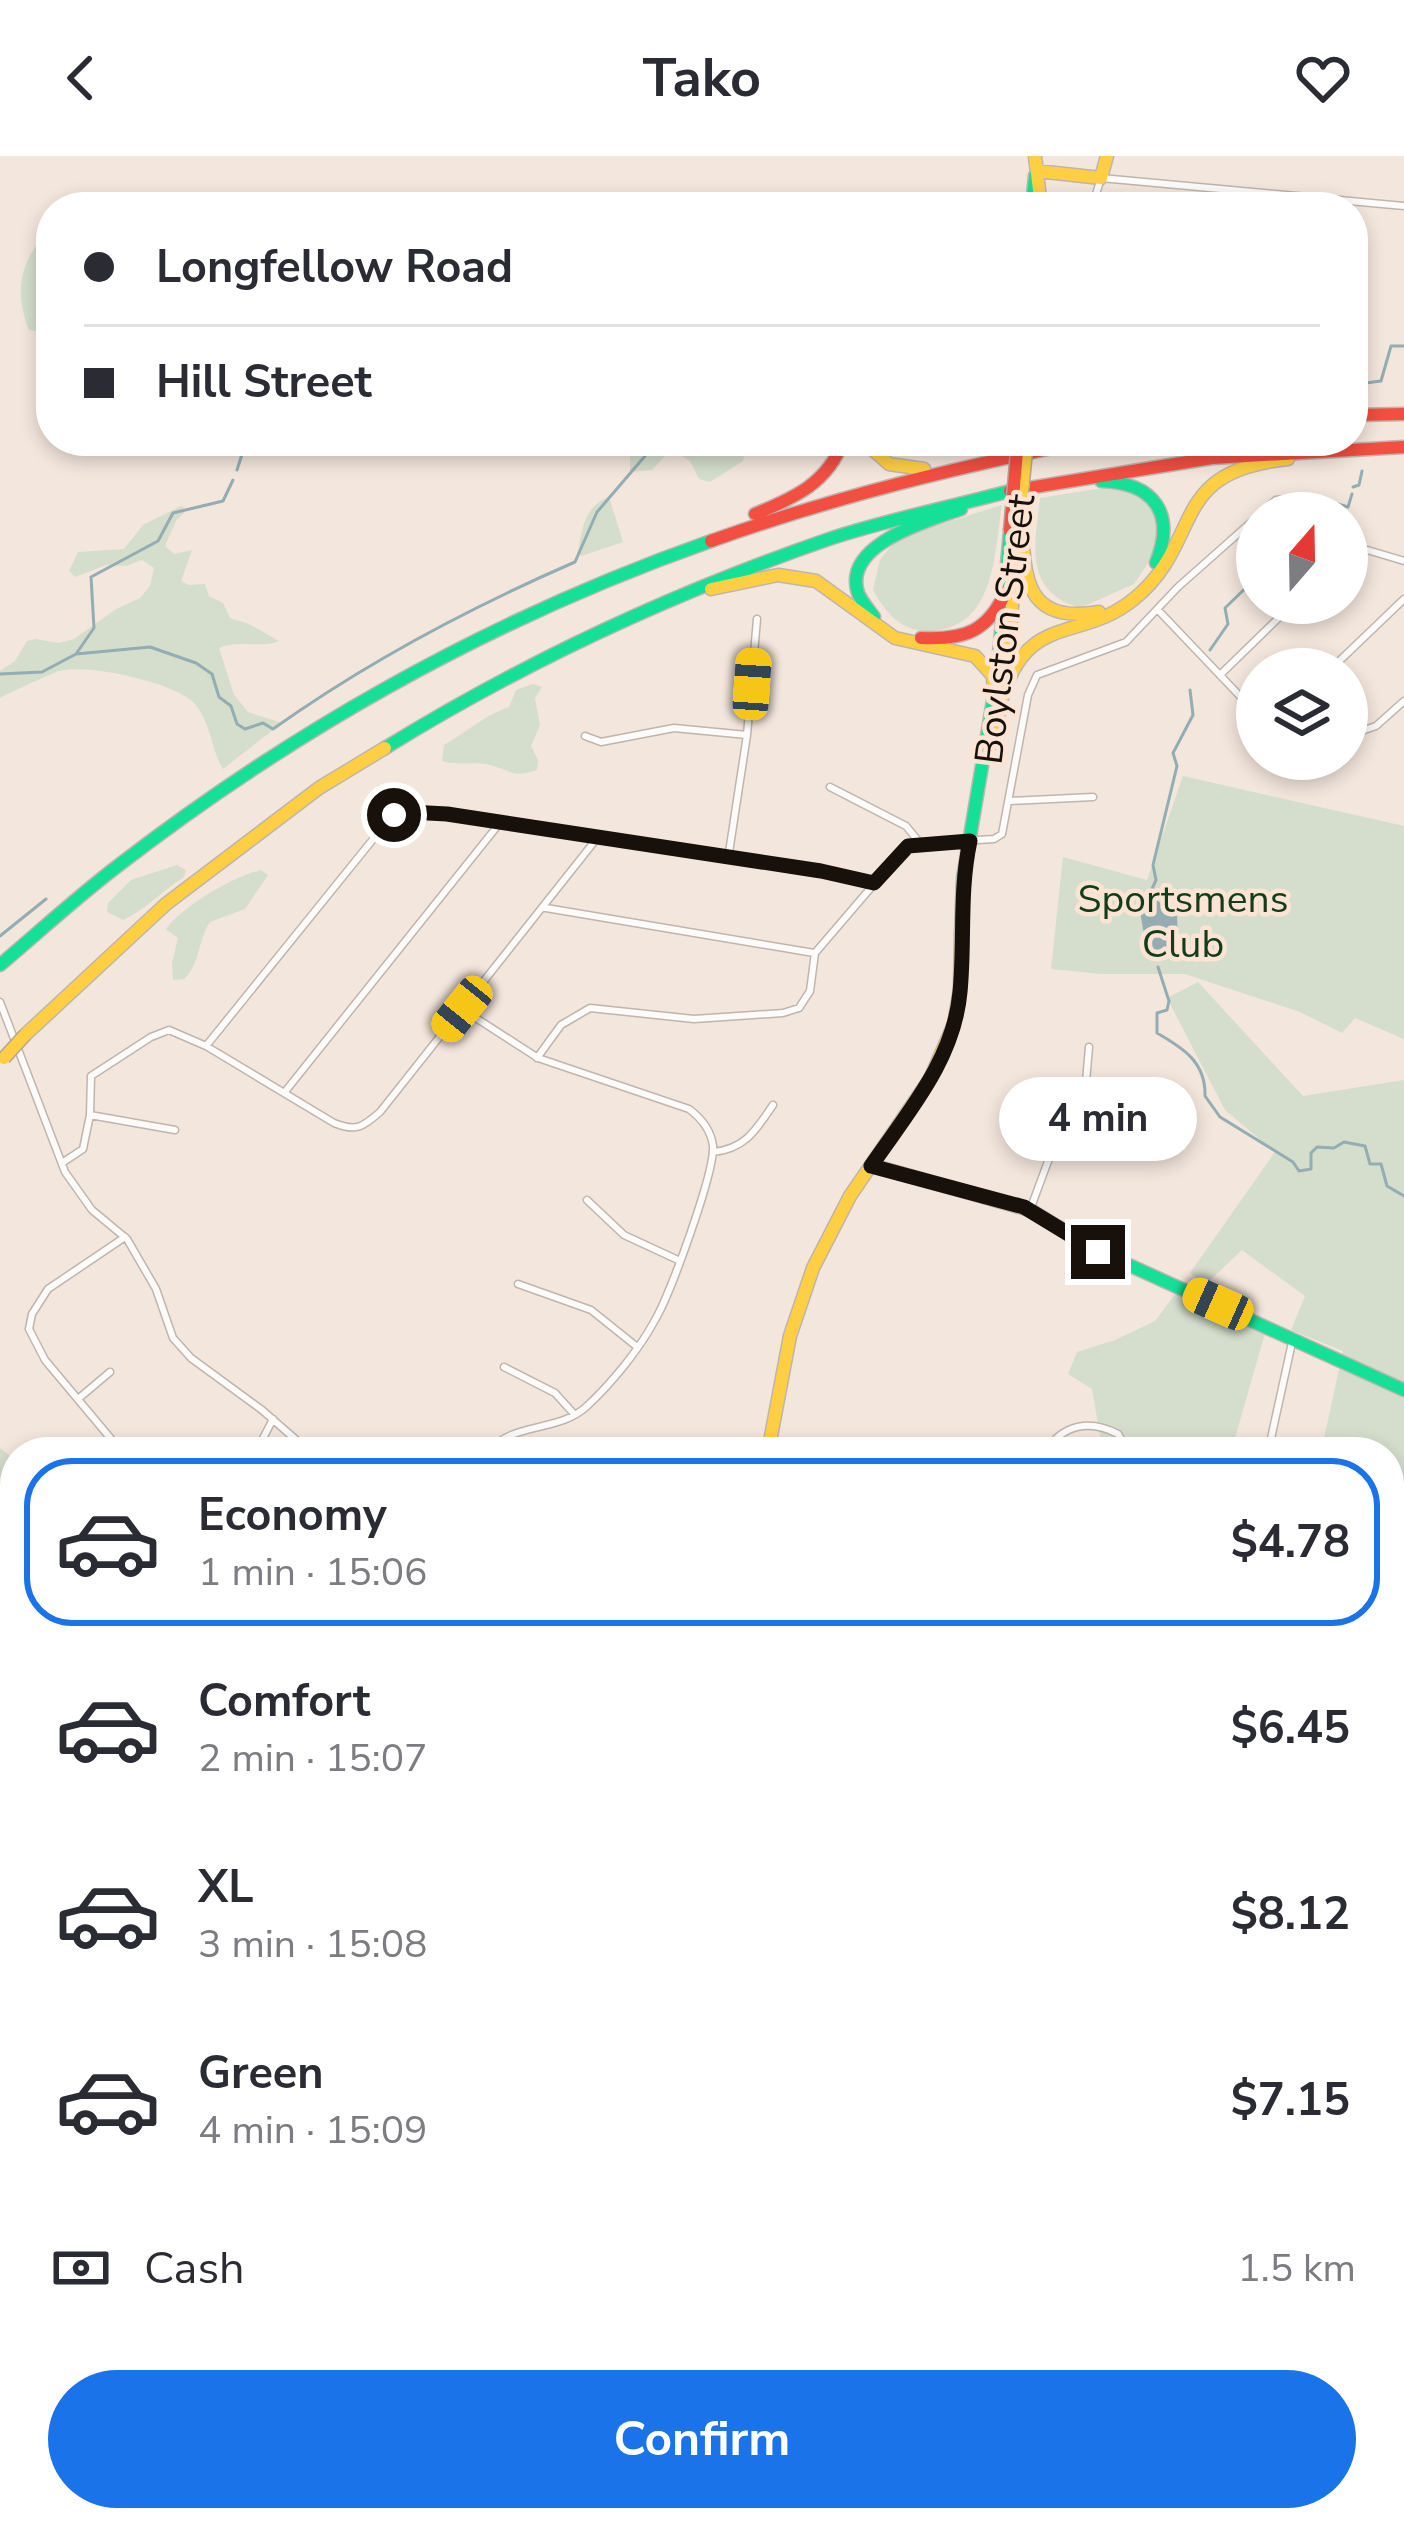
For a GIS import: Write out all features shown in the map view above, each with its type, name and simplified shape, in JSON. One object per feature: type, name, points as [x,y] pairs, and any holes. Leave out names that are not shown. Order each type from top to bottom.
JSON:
[{"type":"main road","points":[[1036,163],[1101,178],[1106,158]]},
{"type":"main road","points":[[1368,415],[1404,414]]},
{"type":"main road","points":[[1368,449],[1404,447]]},
{"type":"main road","points":[[1368,449],[1376,448]]},
{"type":"main road","points":[[1,964],[150,840],[317,727],[507,624],[812,488],[838,456]]},
{"type":"main road","points":[[874,456],[886,464],[912,469],[947,469]]},
{"type":"main road","points":[[663,556],[826,500],[993,456]]},
{"type":"main road","name":"Boylston Street","points":[[772,1437],[787,1349],[802,1297],[831,1229],[932,1076],[954,1024],[960,989],[963,878],[998,697],[1017,532],[1018,456]]},
{"type":"main road","name":"Boylston Street","points":[[998,697],[1006,591],[1028,456]]},
{"type":"main road","points":[[2,1059],[169,902],[313,793],[487,685],[654,605],[823,541],[1034,486],[1250,456]]},
{"type":"main road","points":[[998,697],[1014,664],[1027,650],[1113,613],[1150,584],[1201,495],[1214,481],[1247,466],[1319,456]]},
{"type":"main road","points":[[1017,532],[1031,594],[1050,610],[1072,615],[1096,613],[1121,599],[1145,578],[1163,547],[1164,514],[1149,493],[1131,484],[1118,480],[1034,486]]},
{"type":"main road","points":[[1005,492],[882,539],[865,557],[858,585],[862,602],[879,621],[903,634],[927,638],[978,632],[992,621],[1006,591]]},
{"type":"main road","points":[[654,605],[752,579],[785,575],[811,579],[895,638],[975,656],[993,676],[998,697]]},
{"type":"main road","points":[[871,1166],[1030,1210],[1098,1252],[1404,1390]]},
{"type":"street","points":[[1097,192],[1101,178],[1228,192]]},
{"type":"street","points":[[1368,204],[1404,206]]},
{"type":"street","points":[[537,1058],[561,1025],[590,1008],[694,1019],[791,1012],[808,997],[815,953],[906,847],[1002,834],[1035,678],[1052,667],[1121,645],[1236,537]]},
{"type":"street","points":[[1368,550],[1404,561]]},
{"type":"street","points":[[1353,648],[1404,599]]},
{"type":"street","points":[[1158,610],[1236,689]]},
{"type":"street","points":[[728,859],[748,734],[757,620]]},
{"type":"street","points":[[1222,673],[1272,624]]},
{"type":"street","points":[[1368,729],[1404,701]]},
{"type":"street","points":[[585,736],[601,742],[674,728],[748,734]]},
{"type":"street","points":[[830,787],[905,826],[920,843]]},
{"type":"street","points":[[1010,801],[1094,797]]},
{"type":"street","points":[[206,1046],[392,817],[421,812],[821,871],[874,883]]},
{"type":"street","points":[[284,1093],[500,823]]},
{"type":"street","points":[[62,1163],[82,1149],[90,1115],[91,1076],[151,1036],[174,1031],[334,1124],[351,1129],[364,1126],[546,908],[598,838]]},
{"type":"street","points":[[546,908],[815,953]]},
{"type":"street","points":[[0,1002],[62,1163],[92,1210],[124,1237],[154,1285],[169,1330],[181,1349],[293,1437]]},
{"type":"street","points":[[462,1009],[537,1058],[682,1106],[706,1127],[713,1152],[679,1260],[655,1321],[637,1346],[575,1415],[507,1437]]},
{"type":"street","points":[[1030,1210],[1057,1138],[1085,1094],[1089,1047]]},
{"type":"street","points":[[713,1152],[746,1141],[773,1105]]},
{"type":"street","points":[[90,1115],[175,1130]]},
{"type":"street","points":[[587,1200],[624,1234],[679,1260]]},
{"type":"street","points":[[110,1437],[32,1342],[32,1314],[48,1289],[124,1237]]},
{"type":"street","points":[[518,1284],[589,1309],[637,1346]]},
{"type":"street","points":[[1271,1437],[1294,1338]]},
{"type":"street","points":[[504,1367],[555,1393],[575,1415]]},
{"type":"street","points":[[78,1399],[110,1372]]},
{"type":"street","points":[[264,1437],[273,1419]]},
{"type":"street","points":[[1056,1437],[1086,1424],[1120,1437]]},
{"type":"green space","points":[[36,246],[36,331],[29,330],[22,306],[21,284]]},
{"type":"green space","points":[[630,456],[665,456],[652,470],[630,472]]},
{"type":"green space","points":[[682,456],[744,456],[710,482],[699,479],[690,461]]},
{"type":"green space","points":[[1115,486],[1152,505],[1161,521],[1160,545],[1134,584],[1080,608],[1049,590],[1041,578],[1035,549],[1040,498]]},
{"type":"green space","points":[[609,497],[623,542],[577,554],[589,513]]},
{"type":"green space","points":[[1002,505],[987,586],[968,617],[930,631],[903,625],[889,613],[873,590],[880,560],[897,538]]},
{"type":"green space","points":[[181,506],[184,513],[165,546],[174,554],[192,550],[181,581],[205,584],[209,596],[223,603],[230,618],[279,641],[219,648],[234,695],[248,712],[282,723],[223,769],[204,717],[193,702],[149,681],[72,669],[0,698],[0,671],[15,661],[27,641],[74,639],[140,598],[150,586],[154,568],[142,560],[126,566],[106,565],[75,577],[69,571],[78,552],[124,549],[143,525]]},
{"type":"green space","points":[[533,684],[542,687],[535,698],[540,725],[531,746],[537,770],[517,774],[484,764],[442,761],[444,745],[509,707],[516,690]]},
{"type":"green space","name":"Sportsmens Club","points":[[1183,776],[1404,826],[1404,1039],[1355,1018],[1342,1033],[1300,1012],[1185,974],[1051,969],[1063,857],[1147,880]]},
{"type":"green space","points":[[177,865],[186,870],[184,877],[139,911],[123,920],[107,912],[108,903],[131,880]]},
{"type":"green space","points":[[261,870],[268,875],[245,909],[210,922],[189,973],[173,980],[178,938],[166,929],[209,894]]},
{"type":"green space","points":[[1198,982],[1303,1096],[1404,1080],[1404,1437],[1324,1437],[1343,1351],[1291,1330],[1305,1296],[1242,1250],[1205,1285],[1190,1273],[1275,1152],[1225,1110],[1167,998]]},
{"type":"green space","points":[[1180,1288],[1267,1326],[1235,1437],[1101,1437],[1092,1389],[1068,1374],[1077,1352],[1155,1321]]},
{"type":"water","points":[[1155,899],[1177,915],[1178,944],[1172,956],[1149,959],[1143,953],[1141,901]]},
{"type":"waterway","points":[[1368,383],[1381,381],[1391,346],[1404,346]]},
{"type":"waterway","points":[[237,470],[241,456]]},
{"type":"waterway","points":[[76,654],[150,647],[196,663],[212,674],[219,697],[231,706],[237,724],[245,729],[263,723],[273,729],[420,638],[575,562],[597,512],[645,456]]},
{"type":"waterway","points":[[1353,487],[1359,485],[1362,471]]},
{"type":"waterway","points":[[0,674],[42,672],[76,654],[94,628],[91,577],[158,541],[173,513],[223,501],[233,480]]},
{"type":"waterway","points":[[1210,650],[1228,624],[1225,608],[1236,597]]},
{"type":"waterway","points":[[1145,904],[1156,880],[1153,865],[1177,766],[1173,753],[1193,715],[1190,690]]},
{"type":"waterway","points":[[0,936],[46,899]]},
{"type":"waterway","points":[[1158,967],[1169,1001],[1167,1010],[1157,1013],[1157,1033],[1197,1065],[1205,1096],[1220,1117],[1293,1162],[1299,1171],[1311,1169],[1311,1153],[1317,1147],[1334,1148],[1344,1142],[1365,1146],[1370,1164],[1381,1164],[1387,1186],[1404,1196]]},
{"type":"traffic: fast","points":[[1033,192],[1035,176]]},
{"type":"traffic: fast","points":[[1101,481],[1135,488],[1156,504],[1163,529],[1156,563]]},
{"type":"traffic: fast","points":[[385,748],[547,658],[716,581],[854,531],[1010,491]]},
{"type":"traffic: fast","points":[[874,617],[858,593],[856,576],[863,561],[891,537],[961,509]]},
{"type":"traffic: fast","points":[[961,934],[963,878],[997,677],[1010,531]]},
{"type":"traffic: fast","points":[[0,965],[187,815],[329,722],[477,640],[711,541]]},
{"type":"traffic: fast","points":[[871,1165],[1030,1210],[1098,1251],[1404,1390]]},
{"type":"traffic: slow","points":[[1035,156],[1039,192]]},
{"type":"traffic: slow","points":[[1037,171],[1101,178],[1107,156]]},
{"type":"traffic: slow","points":[[880,456],[889,464],[924,469]]},
{"type":"traffic: slow","points":[[1018,532],[1026,456]]},
{"type":"traffic: slow","points":[[1002,698],[1013,671],[1041,640],[1114,612],[1156,577],[1204,493],[1222,478],[1249,466],[1288,459]]},
{"type":"traffic: slow","points":[[1022,519],[1028,578],[1043,604],[1075,614],[1099,612]]},
{"type":"traffic: slow","points":[[994,743],[1018,535]]},
{"type":"traffic: slow","points":[[711,589],[778,575],[816,581],[895,638],[975,656],[993,676],[994,696]]},
{"type":"traffic: slow","points":[[25,1035],[166,904],[319,788],[385,748]]},
{"type":"traffic: slow","points":[[771,1437],[790,1336],[813,1268],[850,1196],[930,1079],[954,1024],[961,934]]},
{"type":"traffic: slow","points":[[4,1058],[25,1035]]},
{"type":"traffic: jam","points":[[1368,415],[1404,414]]},
{"type":"traffic: jam","points":[[1368,449],[1404,447]]},
{"type":"traffic: jam","points":[[755,514],[796,495],[837,456]]},
{"type":"traffic: jam","points":[[711,541],[803,510],[1015,456]]},
{"type":"traffic: jam","points":[[1010,531],[1017,456]]},
{"type":"traffic: jam","points":[[1010,491],[1247,456]]},
{"type":"traffic: jam","points":[[921,638],[973,631],[991,616],[1006,591]]},
{"type":"route","points":[[394,815],[447,814],[874,883],[908,846],[970,841],[963,878],[960,989],[954,1024],[932,1076],[871,1166],[1024,1207],[1098,1252]]}]
